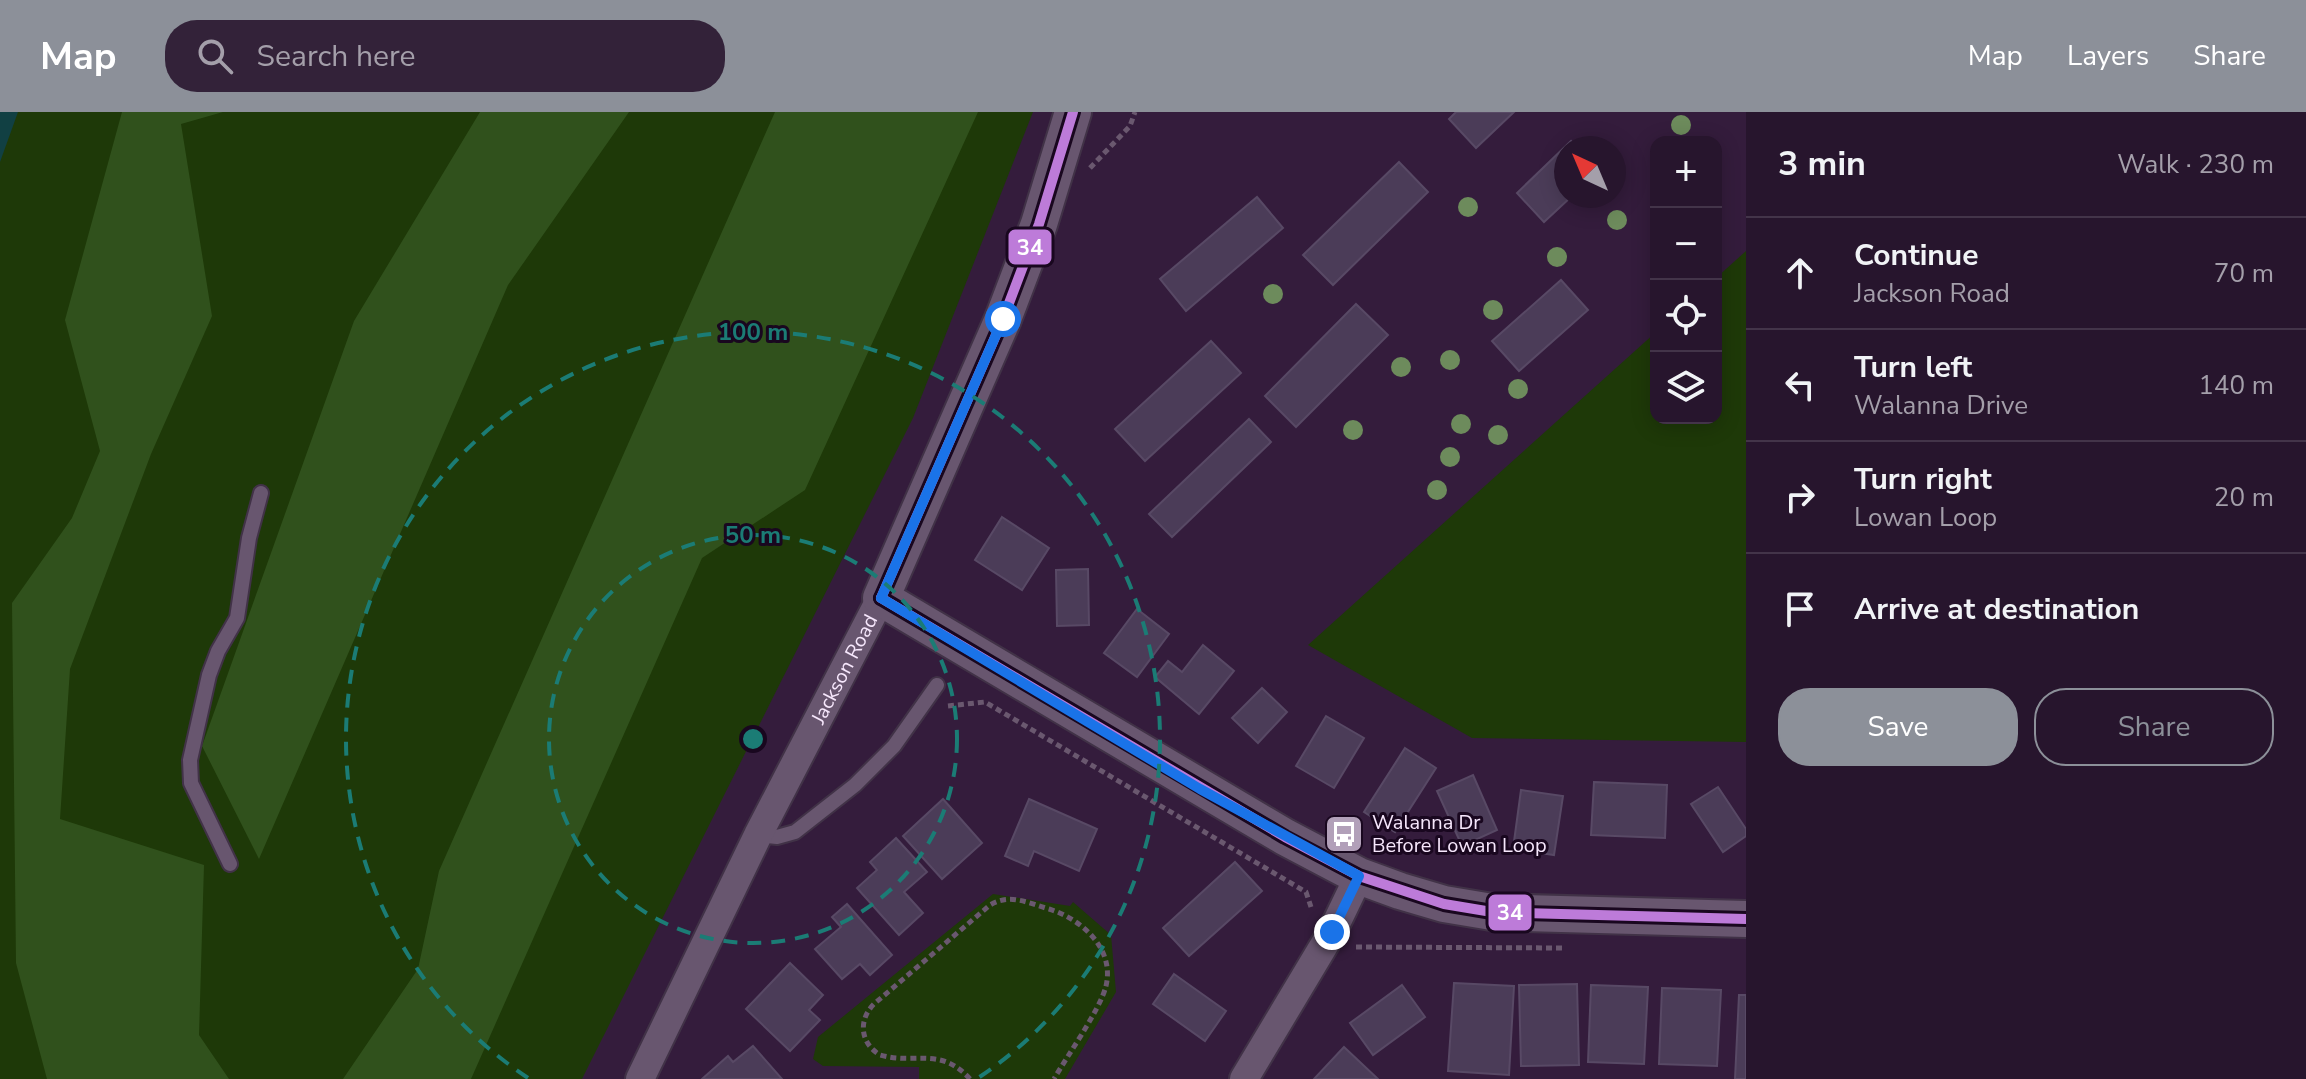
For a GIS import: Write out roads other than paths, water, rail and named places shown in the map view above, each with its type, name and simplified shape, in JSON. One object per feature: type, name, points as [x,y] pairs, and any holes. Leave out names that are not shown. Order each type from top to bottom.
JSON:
[{"type":"street","name":"Jackson Road","points":[[640,1079],[758,835],[881,598],[1003,319],[1039,224],[1073,112]]},
{"type":"street","points":[[881,598],[1200,789],[1359,876],[1444,904],[1492,912],[1746,919]]},
{"type":"street","points":[[1244,1079],[1332,932],[1359,876]]},
{"type":"lane","points":[[230,864],[191,783],[190,760],[209,675],[218,651],[237,618],[249,538],[261,493]]},
{"type":"lane","points":[[758,835],[777,837],[795,832],[875,766],[937,685]]},
{"type":"place","name":"Walanna Dr Before Lowan Loop","points":[[1344,834]]}]
